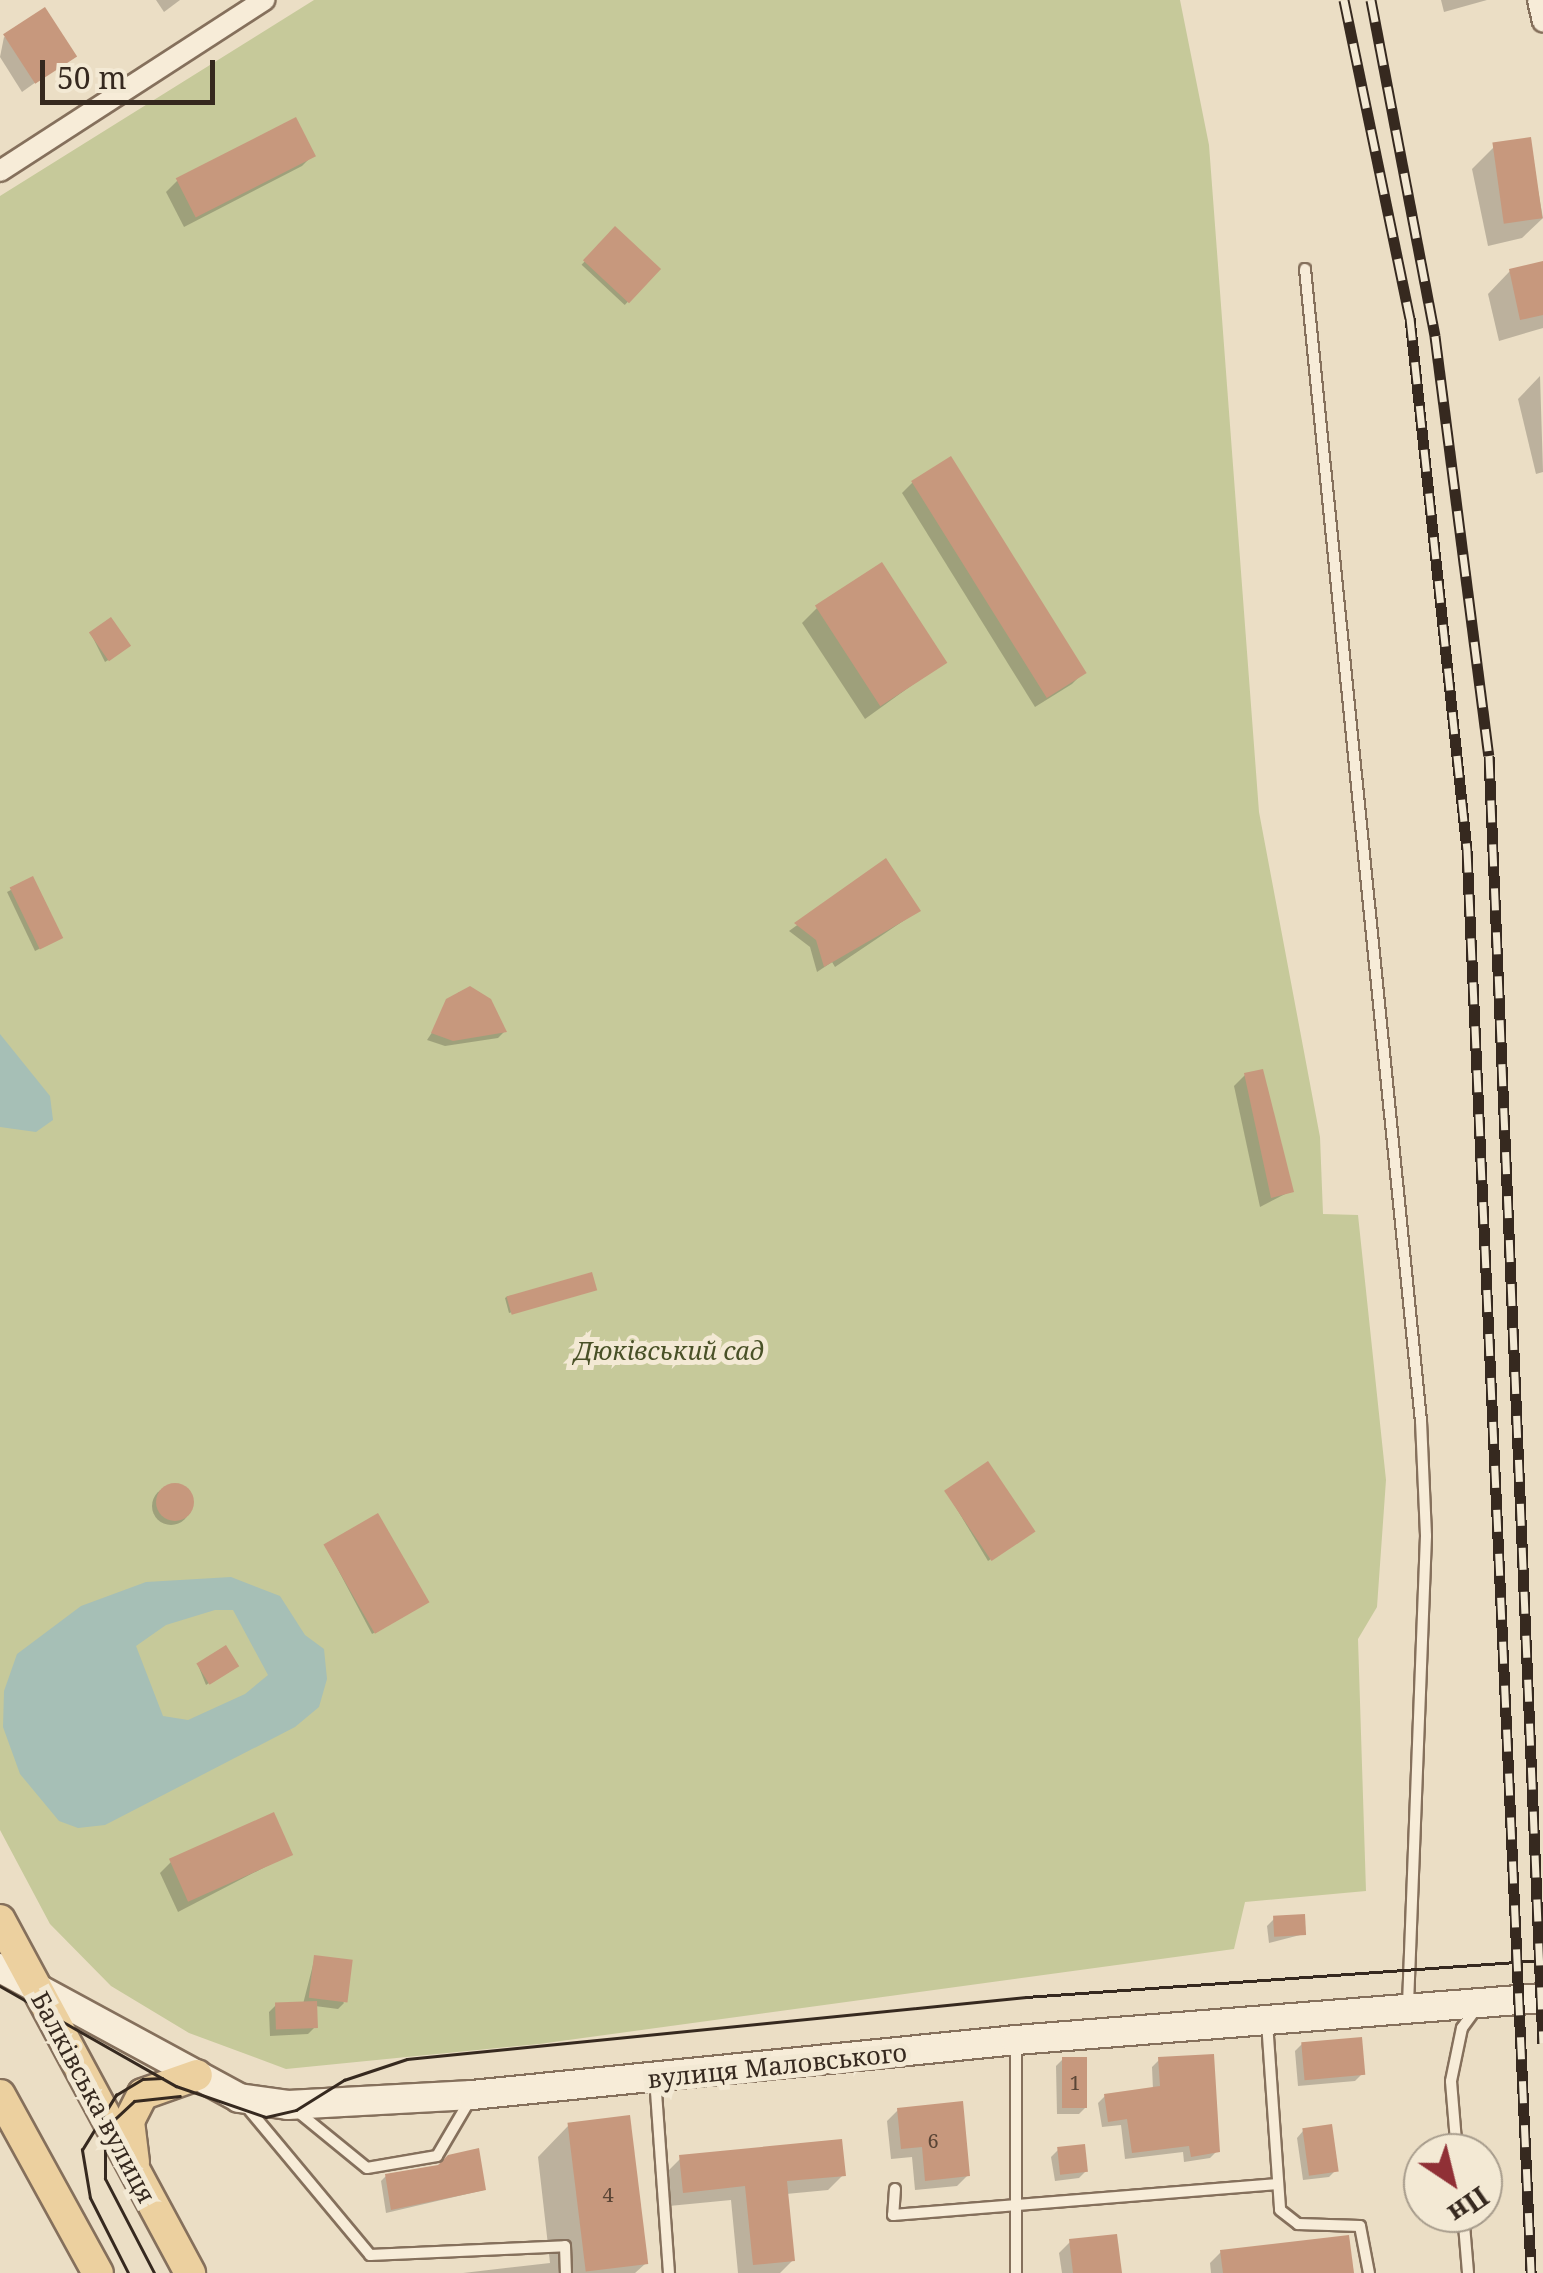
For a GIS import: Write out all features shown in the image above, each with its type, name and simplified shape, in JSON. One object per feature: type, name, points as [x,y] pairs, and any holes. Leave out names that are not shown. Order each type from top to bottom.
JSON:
[{"type":"main road","name":"Балківська вулиця","points":[[0,1920],[190,2273]]},
{"type":"main road","points":[[135,2175],[129,2121],[143,2094],[196,2075]]},
{"type":"main road","points":[[0,2095],[98,2273]]},
{"type":"street","points":[[0,171],[264,0]]},
{"type":"street","points":[[1538,0],[1543,21]]},
{"type":"street","name":"вулиця Маловського","points":[[0,1968],[239,2098],[288,2105],[472,2095],[1016,2040],[1543,1998]]},
{"type":"street","points":[[0,1988],[38,1990]]},
{"type":"lane","points":[[1305,270],[1421,1421],[1426,1536],[1408,2010]]},
{"type":"lane","points":[[1456,2133],[1451,2081],[1462,2028],[1479,2004]]},
{"type":"lane","points":[[1267,2020],[1278,2184],[1286,2220],[1360,2226],[1370,2273]]},
{"type":"lane","points":[[1016,2040],[1016,2273]]},
{"type":"lane","points":[[655,2077],[669,2273]]},
{"type":"lane","points":[[288,2105],[367,2168],[436,2156],[472,2095]]},
{"type":"lane","points":[[239,2098],[370,2254],[564,2246],[566,2273]]},
{"type":"lane","points":[[895,2189],[892,2214],[1278,2184]]},
{"type":"lane","points":[[1465,2233],[1468,2273]]},
{"type":"green space","name":"Дюківський сад","points":[[314,0],[1180,0],[1209,145],[1259,812],[1320,1137],[1323,1214],[1358,1215],[1386,1480],[1377,1607],[1358,1639],[1366,1891],[1245,1902],[1234,1949],[539,2044],[286,2069],[189,2033],[111,1986],[50,1924],[0,1830],[0,196]]},
{"type":"water","points":[[0,1034],[50,1096],[53,1120],[36,1132],[0,1127]]},
{"type":"water","points":[[231,1577],[280,1596],[305,1635],[324,1649],[327,1679],[319,1707],[295,1727],[105,1825],[78,1828],[59,1821],[20,1774],[3,1727],[4,1691],[17,1654],[81,1606],[146,1582]],"holes":[[[215,1610],[233,1610],[268,1675],[245,1694],[188,1720],[163,1716],[136,1646],[166,1625]]]},
{"type":"building","points":[[45,7],[77,56],[35,84],[3,34]]},
{"type":"building","points":[[296,117],[316,156],[196,217],[176,178]]},
{"type":"building","points":[[1531,137],[1542,218],[1504,224],[1492,142]]},
{"type":"building","points":[[615,226],[661,269],[629,303],[583,260]]},
{"type":"building","points":[[1543,261],[1543,315],[1520,320],[1509,269]]},
{"type":"building","points":[[951,456],[1087,673],[1047,698],[911,481]]},
{"type":"building","points":[[882,562],[947,663],[880,706],[815,606]]},
{"type":"building","points":[[111,617],[131,646],[109,661],[89,632]]},
{"type":"building","points":[[886,858],[921,911],[824,967],[816,940],[794,923]]},
{"type":"building","points":[[33,876],[63,938],[40,949],[10,887]]},
{"type":"building","points":[[470,986],[491,999],[507,1032],[453,1041],[431,1033],[446,999]]},
{"type":"building","points":[[1263,1069],[1294,1192],[1271,1198],[1244,1073]]},
{"type":"building","points":[[592,1272],[597,1290],[512,1315],[506,1297]]},
{"type":"building","points":[[988,1461],[1036,1531],[992,1561],[944,1491]]},
{"type":"building","points":[[175,1483],[188,1489],[194,1502],[188,1515],[175,1521],[162,1515],[156,1502],[162,1489]]},
{"type":"building","points":[[378,1513],[430,1602],[375,1634],[323,1545]]},
{"type":"building","points":[[226,1645],[239,1666],[210,1685],[196,1664]]},
{"type":"building","points":[[274,1812],[293,1855],[188,1902],[169,1859]]},
{"type":"building","points":[[1305,1914],[1306,1935],[1274,1937],[1273,1916]]},
{"type":"building","points":[[314,1955],[353,1960],[347,2002],[309,1998]]},
{"type":"building","points":[[317,2001],[318,2028],[276,2029],[275,2002]]},
{"type":"building","points":[[1362,2037],[1365,2075],[1305,2080],[1301,2042]]},
{"type":"building","points":[[1214,2054],[1220,2152],[1191,2157],[1189,2146],[1132,2153],[1127,2119],[1108,2122],[1104,2094],[1160,2086],[1158,2057]]},
{"type":"building","points":[[1062,2057],[1087,2057],[1087,2108],[1062,2108]]},
{"type":"building","points":[[963,2101],[970,2176],[925,2181],[922,2147],[901,2149],[897,2108]]},
{"type":"building","points":[[630,2115],[648,2264],[586,2272],[567,2123]]},
{"type":"building","points":[[1332,2124],[1339,2172],[1309,2176],[1302,2128]]},
{"type":"building","points":[[842,2139],[846,2176],[787,2181],[795,2261],[753,2265],[745,2186],[683,2193],[679,2155]]},
{"type":"building","points":[[1085,2144],[1088,2172],[1060,2175],[1057,2147]]},
{"type":"building","points":[[479,2148],[486,2190],[391,2210],[385,2174],[438,2165],[448,2155]]},
{"type":"building","points":[[1117,2234],[1122,2273],[1073,2273],[1069,2239]]},
{"type":"building","points":[[1349,2235],[1354,2273],[1223,2273],[1220,2250]]},
{"type":"tram line","points":[[0,1986],[176,2086],[266,2117],[296,2110],[344,2080],[407,2059],[1026,1997],[1543,1960]]},
{"type":"tram line","points":[[128,2273],[90,2198],[82,2150],[116,2095],[143,2079],[162,2078]]},
{"type":"tram line","points":[[154,2273],[105,2179],[105,2149],[115,2119],[134,2101],[180,2096]]},
{"type":"railway","points":[[1344,0],[1410,318],[1467,850],[1531,2273]]},
{"type":"railway","points":[[1371,0],[1435,336],[1489,756],[1543,2043]]}]
